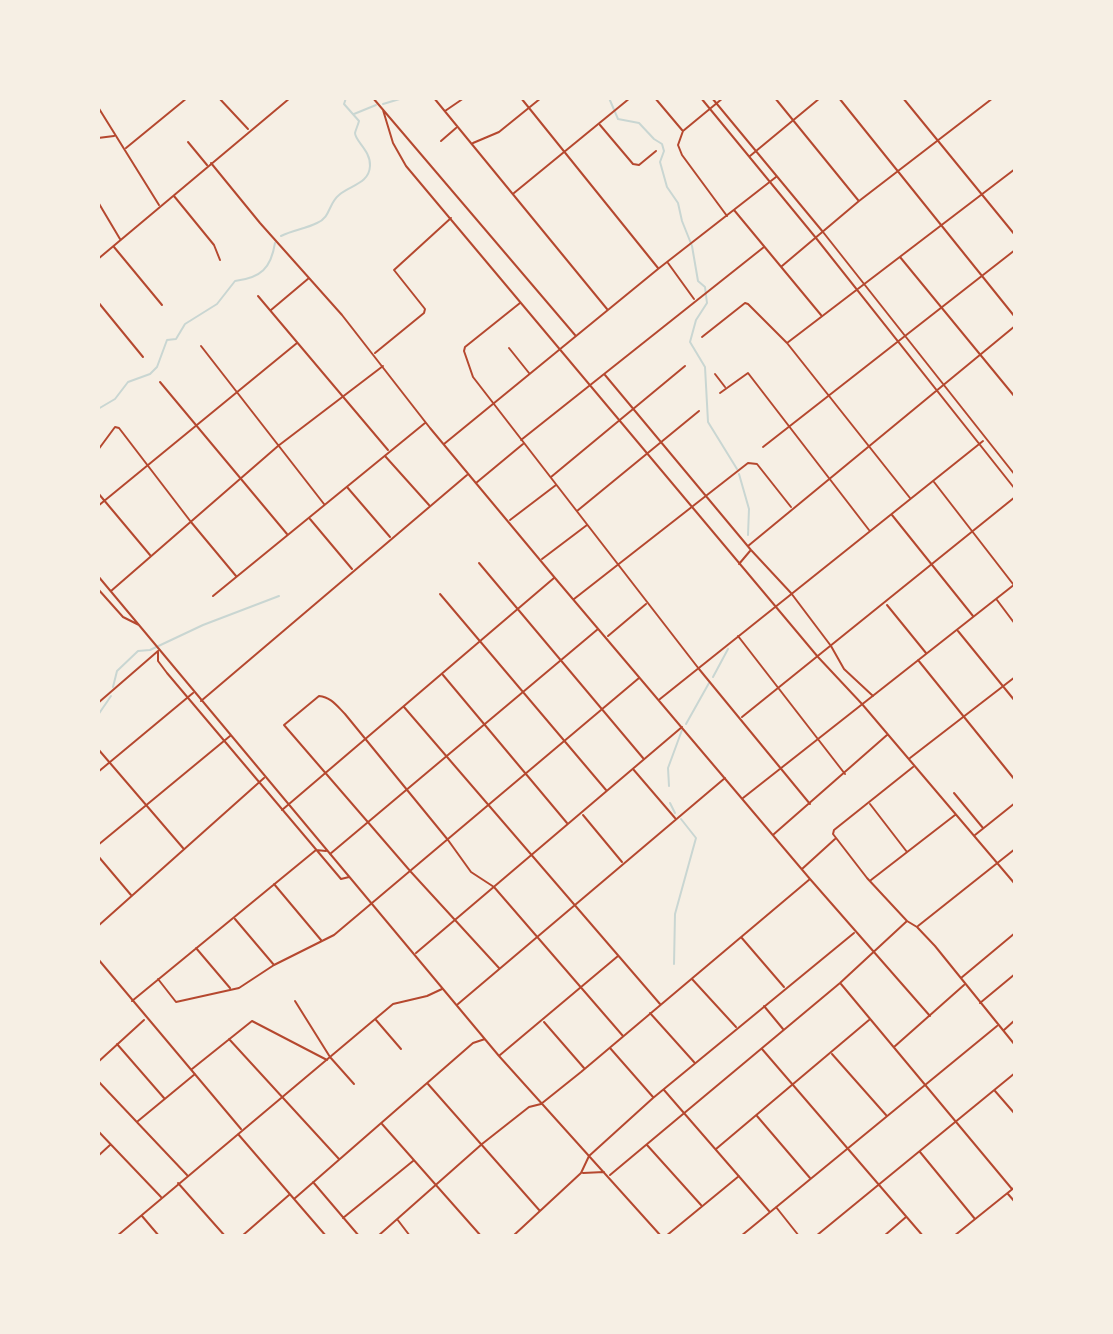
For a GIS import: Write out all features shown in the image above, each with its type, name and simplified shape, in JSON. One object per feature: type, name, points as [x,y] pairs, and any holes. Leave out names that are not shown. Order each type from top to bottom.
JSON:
[{"type":"street","points":[[125,148],[187,98]]},
{"type":"street","points":[[219,98],[250,131]]},
{"type":"street","points":[[98,259],[290,98]]},
{"type":"street","points":[[373,98],[576,336]]},
{"type":"street","points":[[434,98],[608,310]]},
{"type":"street","points":[[444,111],[467,98]]},
{"type":"street","points":[[521,98],[658,269]]},
{"type":"street","points":[[471,144],[499,132],[541,98]]},
{"type":"street","points":[[655,98],[683,131]]},
{"type":"street","points":[[701,98],[1015,489]]},
{"type":"street","points":[[712,98],[823,232],[1015,475]]},
{"type":"street","points":[[723,98],[683,131],[678,145],[727,216]]},
{"type":"street","points":[[775,98],[859,201]]},
{"type":"street","points":[[749,156],[820,98]]},
{"type":"street","points":[[839,98],[1015,317]]},
{"type":"street","points":[[903,98],[1015,235]]},
{"type":"street","points":[[983,98],[987,103]]},
{"type":"street","points":[[782,266],[859,201],[993,98]]},
{"type":"street","points":[[512,195],[628,99]]},
{"type":"street","points":[[98,107],[160,206]]},
{"type":"street","points":[[383,110],[393,143],[406,166],[739,564],[1015,884]]},
{"type":"street","points":[[598,124],[633,164],[639,165],[656,151]]},
{"type":"street","points":[[441,141],[457,127]]},
{"type":"street","points":[[98,138],[116,136]]},
{"type":"street","points":[[188,142],[384,365],[426,423],[555,578],[930,1016]]},
{"type":"street","points":[[787,343],[1015,169]]},
{"type":"street","points":[[444,445],[658,269],[777,177]]},
{"type":"street","points":[[173,195],[214,245],[220,260]]},
{"type":"street","points":[[98,202],[120,240]]},
{"type":"street","points":[[734,210],[822,316]]},
{"type":"street","points":[[374,354],[425,309],[394,270],[451,218]]},
{"type":"street","points":[[113,246],[162,305]]},
{"type":"street","points":[[476,483],[695,300],[709,293],[764,247]]},
{"type":"street","points":[[763,447],[1015,250]]},
{"type":"street","points":[[899,256],[1015,397]]},
{"type":"street","points":[[668,263],[695,300]]},
{"type":"street","points":[[270,311],[310,278]]},
{"type":"street","points":[[258,296],[389,451]]},
{"type":"street","points":[[98,302],[143,357]]},
{"type":"street","points":[[520,303],[464,351],[473,377],[647,604],[810,804]]},
{"type":"street","points":[[702,337],[745,303],[787,343],[910,499]]},
{"type":"street","points":[[748,546],[1015,326]]},
{"type":"street","points":[[98,506],[297,343]]},
{"type":"street","points":[[201,346],[324,505]]},
{"type":"street","points":[[509,348],[529,373]]},
{"type":"street","points":[[111,591],[278,446],[384,365]]},
{"type":"street","points":[[551,478],[685,366]]},
{"type":"street","points":[[720,393],[748,373],[870,531]]},
{"type":"street","points":[[715,374],[726,388]]},
{"type":"street","points":[[605,375],[751,550],[791,593],[831,646],[844,669],[873,696]]},
{"type":"street","points":[[160,382],[288,535]]},
{"type":"street","points":[[577,512],[699,411]]},
{"type":"street","points":[[213,596],[426,423]]},
{"type":"street","points":[[98,450],[117,427],[237,577]]},
{"type":"street","points":[[659,699],[985,439]]},
{"type":"street","points":[[385,455],[430,506]]},
{"type":"street","points":[[574,599],[748,463],[753,462],[792,508]]},
{"type":"street","points":[[201,701],[468,474]]},
{"type":"street","points":[[743,798],[1014,584],[933,481]]},
{"type":"street","points":[[509,521],[556,485]]},
{"type":"street","points":[[347,487],[391,538]]},
{"type":"street","points":[[98,493],[151,556]]},
{"type":"street","points":[[741,718],[1015,497]]},
{"type":"street","points":[[892,514],[973,617]]},
{"type":"street","points":[[309,518],[353,570]]},
{"type":"street","points":[[541,560],[587,525]]},
{"type":"street","points":[[739,564],[751,550]]},
{"type":"street","points":[[479,563],[644,759]]},
{"type":"street","points":[[98,576],[499,1056],[661,1236]]},
{"type":"street","points":[[282,810],[555,578]]},
{"type":"street","points":[[98,589],[123,617],[140,625]]},
{"type":"street","points":[[440,594],[607,791]]},
{"type":"street","points":[[996,599],[1015,624]]},
{"type":"street","points":[[885,603],[927,654]]},
{"type":"street","points":[[606,637],[647,604]]},
{"type":"street","points":[[132,1001],[316,850],[328,852],[369,822],[599,629]]},
{"type":"street","points":[[957,630],[1015,701]]},
{"type":"street","points":[[738,636],[845,774]]},
{"type":"street","points":[[158,649],[158,661],[223,741],[341,879],[349,877]]},
{"type":"street","points":[[98,703],[158,649]]},
{"type":"street","points":[[918,660],[1015,780]]},
{"type":"street","points":[[442,674],[569,824]]},
{"type":"street","points":[[158,979],[176,1002],[239,988],[274,965],[323,942],[411,872],[640,677]]},
{"type":"street","points":[[909,759],[1015,677]]},
{"type":"street","points":[[98,772],[194,692]]},
{"type":"street","points":[[499,968],[284,725],[319,696],[326,697],[366,738],[471,872],[494,887],[623,1036]]},
{"type":"street","points":[[404,707],[661,1005]]},
{"type":"street","points":[[414,955],[683,726]]},
{"type":"street","points":[[773,835],[888,734]]},
{"type":"street","points":[[98,845],[231,735]]},
{"type":"street","points":[[98,749],[184,848]]},
{"type":"street","points":[[914,766],[834,830],[836,839],[870,881],[907,921],[917,927],[1015,1045]]},
{"type":"street","points":[[633,769],[675,819]]},
{"type":"street","points":[[98,926],[266,777]]},
{"type":"street","points":[[457,1004],[725,777]]},
{"type":"street","points":[[954,793],[984,829]]},
{"type":"street","points":[[869,803],[907,852]]},
{"type":"street","points":[[974,836],[1015,803]]},
{"type":"street","points":[[582,813],[623,863]]},
{"type":"street","points":[[870,881],[955,814]]},
{"type":"street","points":[[802,869],[836,839]]},
{"type":"street","points":[[917,927],[1015,849]]},
{"type":"street","points":[[98,856],[132,895]]},
{"type":"street","points":[[378,1236],[482,1144],[585,1069],[810,879]]},
{"type":"street","points":[[273,883],[323,942]]},
{"type":"street","points":[[234,918],[274,965]]},
{"type":"street","points":[[609,1177],[840,983],[907,921]]},
{"type":"street","points":[[516,1235],[581,1173],[589,1156],[653,1098],[856,931]]},
{"type":"street","points":[[961,978],[1015,933]]},
{"type":"street","points":[[741,937],[784,988]]},
{"type":"street","points":[[196,948],[230,989]]},
{"type":"street","points":[[499,1056],[618,956]]},
{"type":"street","points":[[98,959],[242,1130]]},
{"type":"street","points":[[98,966],[102,963]]},
{"type":"street","points":[[980,1003],[1015,974]]},
{"type":"street","points":[[692,979],[737,1028]]},
{"type":"street","points":[[840,983],[1014,1188],[954,1236]]},
{"type":"street","points":[[894,1047],[965,984]]},
{"type":"street","points":[[117,1236],[400,1000],[427,996],[443,989]]},
{"type":"street","points":[[295,1001],[329,1058],[354,1084]]},
{"type":"street","points":[[763,1006],[784,1030]]},
{"type":"street","points":[[650,1013],[695,1063]]},
{"type":"street","points":[[98,1062],[146,1018]]},
{"type":"street","points":[[375,1019],[401,1049]]},
{"type":"street","points":[[716,1149],[870,1019]]},
{"type":"street","points":[[542,1020],[585,1069]]},
{"type":"street","points":[[1003,1030],[1015,1020]]},
{"type":"street","points":[[191,1070],[252,1021],[329,1058]]},
{"type":"street","points":[[741,1236],[998,1025]]},
{"type":"street","points":[[229,1039],[340,1160]]},
{"type":"street","points":[[294,1199],[473,1043],[486,1039]]},
{"type":"street","points":[[117,1044],[165,1099]]},
{"type":"street","points":[[610,1048],[653,1098]]},
{"type":"street","points":[[762,1049],[923,1236]]},
{"type":"street","points":[[831,1053],[887,1116]]},
{"type":"street","points":[[816,1236],[1015,1073]]},
{"type":"street","points":[[138,1122],[195,1074]]},
{"type":"street","points":[[98,1081],[188,1176]]},
{"type":"street","points":[[428,1084],[541,1211]]},
{"type":"street","points":[[664,1090],[770,1212]]},
{"type":"street","points":[[994,1090],[1015,1114]]},
{"type":"street","points":[[757,1115],[811,1179]]},
{"type":"street","points":[[382,1124],[481,1236]]},
{"type":"street","points":[[98,1131],[162,1197]]},
{"type":"street","points":[[238,1134],[326,1236]]},
{"type":"street","points":[[98,1156],[111,1145]]},
{"type":"street","points":[[647,1145],[702,1206]]},
{"type":"street","points":[[920,1151],[975,1219]]},
{"type":"street","points":[[343,1218],[414,1160]]},
{"type":"street","points":[[581,1173],[604,1172]]},
{"type":"street","points":[[666,1236],[739,1175]]},
{"type":"street","points":[[313,1182],[359,1236]]},
{"type":"street","points":[[178,1183],[225,1236]]},
{"type":"street","points":[[1007,1193],[1015,1202]]},
{"type":"street","points":[[242,1236],[289,1194]]},
{"type":"street","points":[[776,1207],[799,1236]]},
{"type":"street","points":[[141,1215],[159,1236]]},
{"type":"street","points":[[884,1236],[907,1217]]},
{"type":"street","points":[[397,1219],[410,1236]]},
{"type":"street","points":[[961,1230],[966,1236]]},
{"type":"waterway","points":[[281,236],[322,220],[335,199],[363,180],[369,172],[370,161],[355,133],[359,121],[344,104],[346,98]]},
{"type":"waterway","points":[[383,104],[403,98]]},
{"type":"waterway","points":[[609,98],[618,119],[639,123],[662,144],[664,151],[660,162],[667,187],[678,203],[692,246],[698,281],[705,287],[707,303],[696,320],[690,342],[705,367],[708,422],[737,469]]},
{"type":"waterway","points":[[354,114],[376,105]]},
{"type":"waterway","points":[[98,409],[115,399],[128,382],[150,374],[157,367],[167,340],[176,339],[185,324],[217,304],[235,281],[252,277],[263,270],[271,259],[275,243]]},
{"type":"waterway","points":[[739,474],[749,509],[748,535]]},
{"type":"waterway","points":[[113,687],[117,671],[138,651],[150,650],[203,625],[279,596]]},
{"type":"waterway","points":[[713,677],[728,649]]},
{"type":"waterway","points":[[686,724],[709,683]]},
{"type":"waterway","points":[[98,715],[111,696]]},
{"type":"waterway","points":[[669,786],[668,768],[682,730]]},
{"type":"waterway","points":[[670,803],[675,813]]},
{"type":"waterway","points":[[674,964],[675,914],[696,838],[681,819]]}]
